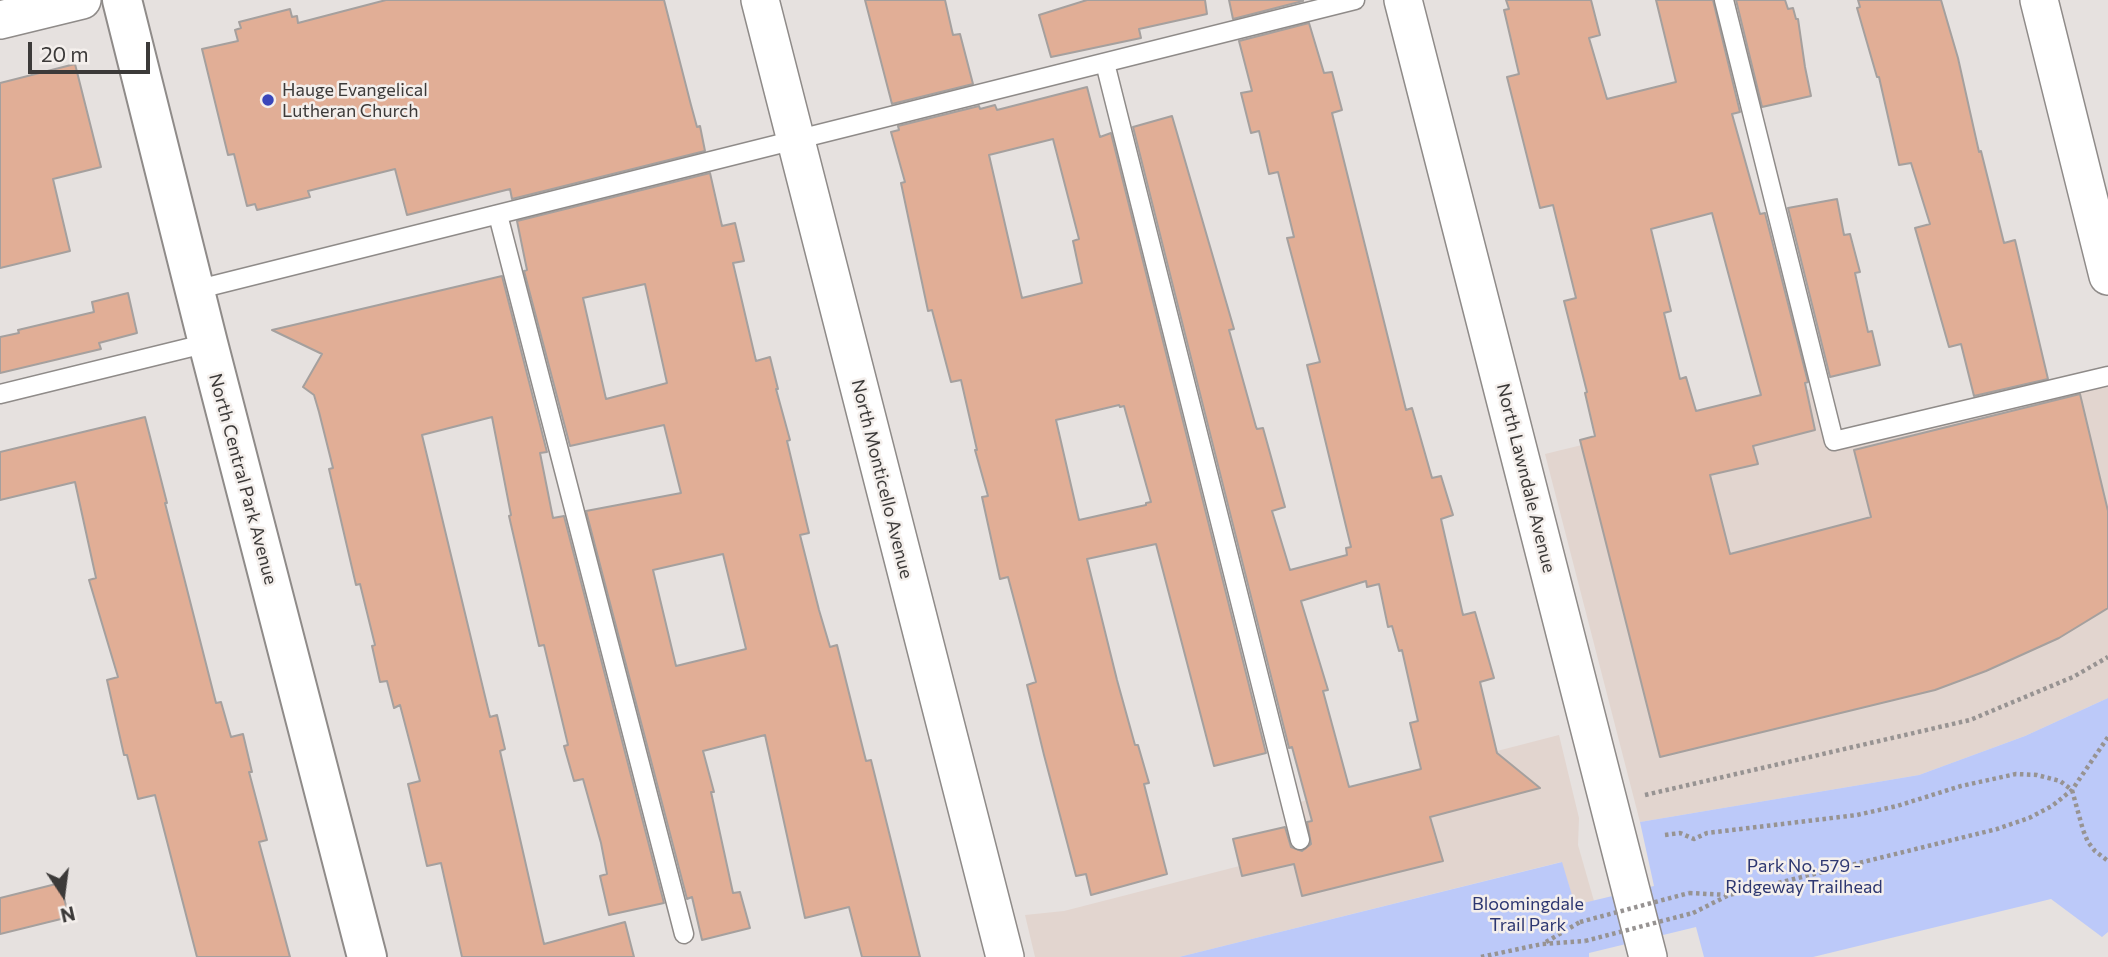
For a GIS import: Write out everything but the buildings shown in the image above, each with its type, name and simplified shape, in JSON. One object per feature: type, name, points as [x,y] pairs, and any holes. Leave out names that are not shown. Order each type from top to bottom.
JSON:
[{"type":"street","points":[[0,20],[82,0]]},
{"type":"street","name":"North Central Park Avenue","points":[[122,0],[367,957]]},
{"type":"street","name":"North Monticello Avenue","points":[[760,0],[1005,957]]},
{"type":"street","name":"North Lawndale Avenue","points":[[1403,0],[1648,957]]},
{"type":"street","points":[[2039,0],[2108,276]]},
{"type":"lane","points":[[195,290],[1355,0]]},
{"type":"lane","points":[[1724,0],[1834,441],[2108,376]]},
{"type":"lane","points":[[1105,63],[1300,840]]},
{"type":"lane","points":[[498,215],[684,934]]},
{"type":"lane","points":[[0,394],[208,343]]},
{"type":"path","points":[[1609,803],[1970,720],[2073,677],[2108,657]]},
{"type":"path","points":[[1481,957],[1542,944],[1585,941],[1693,913],[1729,895],[1997,829],[2029,818],[2052,806],[2072,790],[2108,737]]},
{"type":"path","points":[[1665,835],[1681,833],[1694,839],[1707,833],[1857,815],[1961,786],[2016,774],[2037,775],[2060,781],[2072,790],[2082,830],[2088,842],[2108,861]]},
{"type":"path","points":[[1542,944],[1580,922],[1689,893],[1729,895]]},
{"type":"shaded area","points":[[2108,376],[2108,698],[2025,736],[1919,775],[1640,822],[1545,454],[1820,387],[1834,440]]},
{"type":"shaded area","points":[[1559,735],[1579,818],[1578,845],[1594,901],[1575,905],[1561,862],[1179,957],[1035,957],[1025,915],[1064,911],[1302,850],[1292,804]]},
{"type":"green space","name":"Park No. 579 - Ridgeway Trailhead","points":[[2108,698],[2108,932],[2102,937],[2051,899],[1813,957],[1704,957],[1696,927],[1589,953],[1589,957],[1179,957],[1562,862],[1575,905],[1654,886],[1640,822],[1919,775],[2025,736]]},
{"type":"place","name":"Hauge Evangelical Lutheran Church","points":[[268,100]]},
{"type":"park label","name":"Bloomingdale Trail Park","points":[[1528,914]]}]
